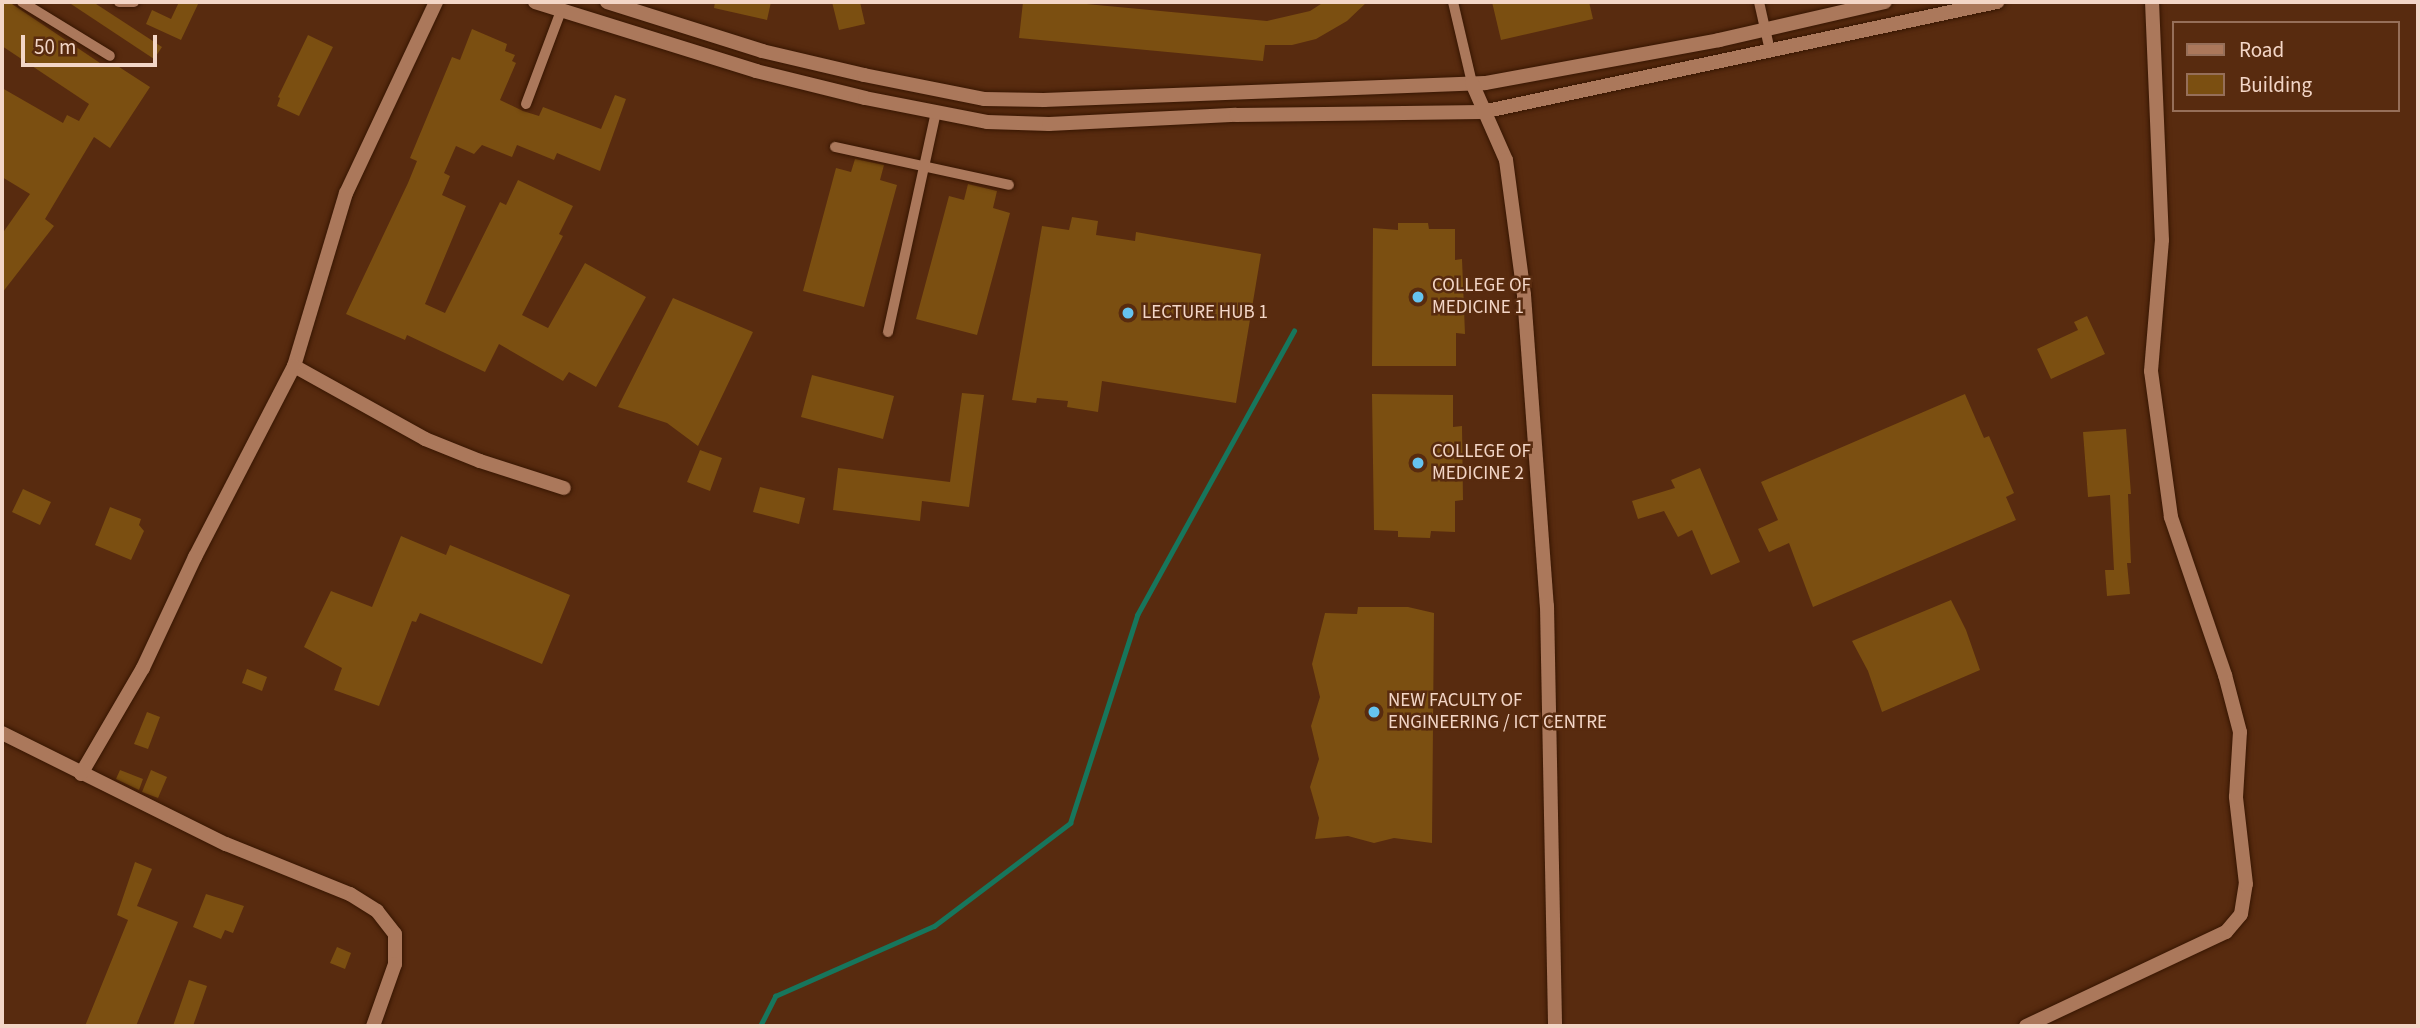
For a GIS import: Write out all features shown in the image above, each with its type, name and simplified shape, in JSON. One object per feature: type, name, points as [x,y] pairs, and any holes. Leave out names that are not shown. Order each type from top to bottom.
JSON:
[{"type":"street","points":[[82,775],[143,668],[195,557],[294,366],[346,193],[436,2]]},
{"type":"street","points":[[535,2],[755,71],[893,104],[987,122],[1049,124],[1236,115],[1482,112],[1997,2]]},
{"type":"street","points":[[607,2],[762,51],[984,99],[1044,100],[1498,81],[1765,29],[1885,2]]},
{"type":"street","points":[[2026,1026],[2227,932],[2241,914],[2246,884],[2236,797],[2239,732],[2225,675],[2171,517],[2151,371],[2162,240],[2152,2]]},
{"type":"street","points":[[893,104],[897,81]]},
{"type":"street","points":[[1472,83],[1482,112],[1506,160],[1524,295],[1547,606],[1555,1026]]},
{"type":"street","points":[[294,366],[425,439],[480,461],[564,488]]},
{"type":"street","points":[[2,733],[82,775],[226,844],[350,894],[377,911],[395,934],[395,964],[373,1026]]},
{"type":"lane","points":[[22,2],[110,57]]},
{"type":"lane","points":[[119,2],[134,2]]},
{"type":"lane","points":[[1453,2],[1472,83]]},
{"type":"lane","points":[[1759,2],[1770,51]]},
{"type":"lane","points":[[526,104],[561,11]]},
{"type":"lane","points":[[888,332],[936,112]]},
{"type":"lane","points":[[835,147],[1009,185]]},
{"type":"building","points":[[2,2],[9,2],[103,65],[113,63],[150,87],[110,148],[94,137],[45,219],[54,226],[2,293],[2,234],[30,194],[2,177],[2,88],[63,123],[67,115],[79,121],[89,104],[2,46]]},
{"type":"building","points":[[68,2],[93,2],[162,47],[154,59]]},
{"type":"building","points":[[179,2],[199,2],[181,40],[146,24],[152,10],[171,19]]},
{"type":"building","points":[[715,2],[771,2],[767,20],[714,8]]},
{"type":"building","points":[[832,2],[860,2],[865,24],[839,30]]},
{"type":"building","points":[[1023,2],[1065,2],[1267,21],[1310,11],[1324,2],[1367,2],[1347,21],[1316,39],[1292,45],[1265,45],[1263,61],[1019,38]]},
{"type":"building","points":[[1492,2],[1589,2],[1593,19],[1501,40]]},
{"type":"building","points":[[472,29],[507,44],[505,51],[515,55],[512,61],[516,63],[500,100],[523,111],[539,116],[543,107],[601,129],[615,95],[626,99],[600,171],[557,153],[554,160],[517,145],[512,157],[482,145],[474,154],[456,146],[444,173],[450,176],[442,195],[466,206],[425,304],[445,313],[500,202],[506,205],[518,180],[573,206],[559,234],[563,236],[522,315],[548,328],[585,263],[646,297],[596,387],[569,372],[563,381],[499,344],[485,372],[407,335],[405,340],[346,314],[408,183],[417,161],[410,158],[452,57],[460,60]]},
{"type":"building","points":[[308,35],[333,47],[299,116],[277,106],[278,97]]},
{"type":"building","points":[[855,159],[884,165],[880,180],[897,185],[864,307],[803,291],[836,168],[851,172]]},
{"type":"building","points":[[968,184],[997,191],[993,208],[1010,213],[977,335],[916,319],[949,196],[964,200]]},
{"type":"building","points":[[1072,217],[1098,221],[1096,235],[1135,241],[1136,232],[1261,254],[1236,403],[1102,381],[1098,412],[1067,407],[1068,401],[1037,398],[1036,403],[1012,400],[1042,226],[1069,230]]},
{"type":"building","name":"COLLEGE OF MEDICINE 1","points":[[1398,223],[1428,223],[1429,229],[1455,229],[1455,260],[1462,259],[1465,334],[1456,333],[1456,366],[1372,366],[1373,228],[1398,230]]},
{"type":"building","points":[[673,298],[753,332],[698,446],[667,423],[618,407]]},
{"type":"building","points":[[2087,316],[2105,354],[2051,379],[2037,349],[2078,330],[2074,322]]},
{"type":"building","points":[[812,375],[894,396],[883,439],[801,417]]},
{"type":"building","points":[[962,393],[984,395],[969,507],[922,501],[920,521],[833,510],[838,468],[950,482]]},
{"type":"building","name":"COLLEGE OF MEDICINE 2","points":[[1372,394],[1453,395],[1453,427],[1462,426],[1463,500],[1455,501],[1455,532],[1431,531],[1430,538],[1398,537],[1398,531],[1374,530]]},
{"type":"building","points":[[1965,394],[1984,438],[1989,436],[2014,493],[2006,497],[2016,520],[1813,607],[1789,543],[1769,552],[1758,529],[1778,520],[1761,482]]},
{"type":"building","points":[[2126,429],[2131,494],[2128,494],[2131,563],[2127,563],[2130,594],[2107,596],[2105,570],[2114,570],[2110,495],[2088,497],[2083,432]]},
{"type":"building","points":[[700,450],[722,458],[710,491],[687,482]]},
{"type":"building","points":[[1700,468],[1740,562],[1711,575],[1692,530],[1678,537],[1664,511],[1638,519],[1632,501],[1675,488],[1671,480]]},
{"type":"building","points":[[760,487],[805,498],[799,524],[753,512]]},
{"type":"building","points":[[23,489],[51,502],[40,525],[12,512]]},
{"type":"building","points":[[110,507],[141,519],[139,525],[144,531],[131,560],[95,545]]},
{"type":"building","points":[[401,536],[446,555],[450,545],[570,595],[542,664],[420,613],[416,622],[412,621],[379,706],[334,690],[342,668],[304,647],[331,591],[372,607]]},
{"type":"building","points":[[1951,600],[1966,630],[1980,670],[1882,712],[1868,671],[1852,641]]},
{"type":"building","name":"NEW FACULTY OF ENGINEERING / ICT CENTRE","points":[[1358,607],[1408,607],[1434,613],[1432,843],[1394,838],[1374,843],[1348,836],[1315,839],[1319,818],[1310,787],[1319,759],[1311,726],[1320,697],[1312,664],[1325,613],[1357,614]]},
{"type":"building","points":[[247,669],[267,677],[262,691],[242,683]]},
{"type":"building","points":[[147,712],[160,717],[148,749],[134,744]]},
{"type":"building","points":[[120,770],[143,779],[139,790],[116,779]]},
{"type":"building","points":[[151,770],[167,777],[158,798],[142,792]]},
{"type":"building","points":[[135,862],[152,869],[137,906],[178,922],[136,1026],[85,1026],[128,920],[117,915]]},
{"type":"building","points":[[206,894],[244,906],[233,933],[225,930],[221,939],[193,927]]},
{"type":"building","points":[[337,947],[351,953],[345,969],[330,963]]},
{"type":"building","points":[[189,980],[207,986],[193,1026],[173,1026]]},
{"type":"waterway","points":[[760,1026],[775,996],[934,926],[1070,823],[1137,615],[1294,331]]},
{"type":"place","name":"COLLEGE OF MEDICINE 1","points":[[1418,297]]},
{"type":"place","name":"LECTURE HUB 1","points":[[1128,313]]},
{"type":"place","name":"COLLEGE OF MEDICINE 2","points":[[1418,463]]},
{"type":"place","name":"NEW FACULTY OF ENGINEERING / ICT CENTRE","points":[[1374,712]]}]
